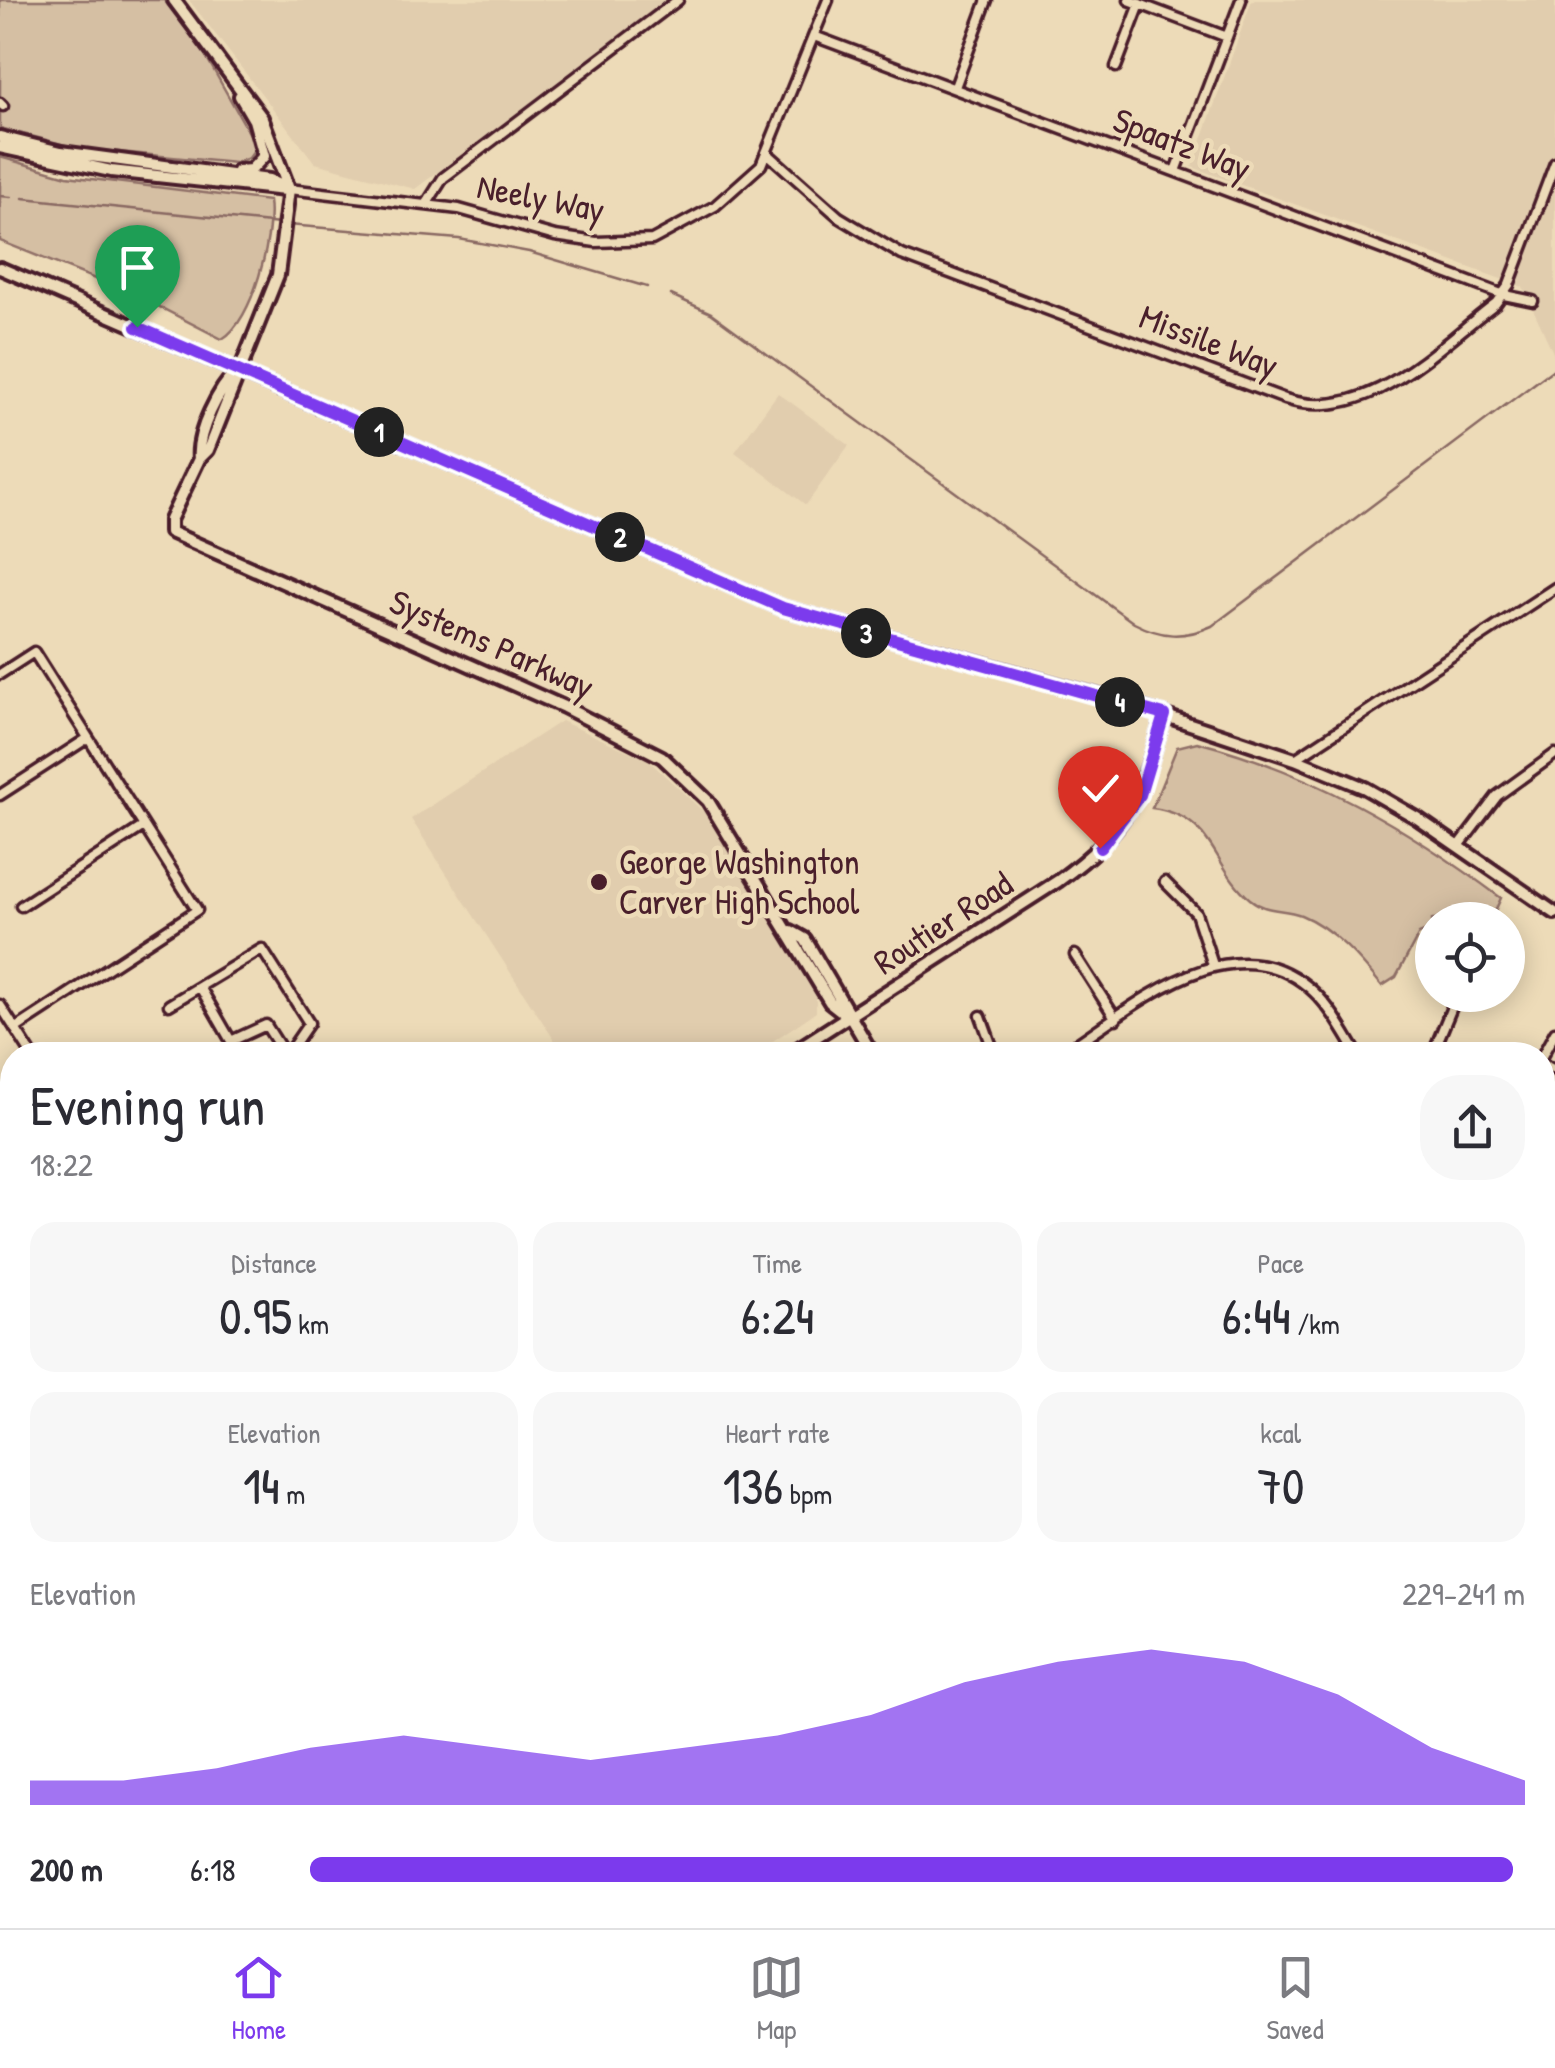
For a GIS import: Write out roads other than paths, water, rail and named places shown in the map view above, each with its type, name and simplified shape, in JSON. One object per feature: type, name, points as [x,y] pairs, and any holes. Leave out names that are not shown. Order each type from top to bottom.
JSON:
[{"type":"street","points":[[174,0],[270,134],[289,189]]},
{"type":"street","points":[[426,205],[443,178],[678,0]]},
{"type":"street","name":"Neely Way","points":[[289,189],[426,205],[596,242],[652,240],[716,206],[762,165],[828,0]]},
{"type":"street","points":[[954,87],[988,0]]},
{"type":"street","points":[[1129,0],[1227,37]]},
{"type":"street","points":[[1176,171],[1241,0]]},
{"type":"street","points":[[1116,67],[1140,4]]},
{"type":"street","name":"Spaatz Way","points":[[814,36],[1504,295],[1533,301]]},
{"type":"street","points":[[194,170],[244,172],[260,164],[264,156],[254,120],[225,68]]},
{"type":"street","points":[[0,137],[61,152],[270,180],[289,189]]},
{"type":"street","points":[[0,147],[111,171],[289,189]]},
{"type":"street","name":"Missile Way","points":[[766,152],[839,217],[902,254],[1310,406],[1341,405],[1369,396],[1504,295]]},
{"type":"street","points":[[1504,295],[1555,163]]},
{"type":"street","name":"Systems Parkway","points":[[289,189],[272,292],[238,370],[230,401],[170,520],[174,536],[411,637],[633,739],[662,757],[708,801],[791,931],[795,946],[830,1002],[848,1017],[865,1042]]},
{"type":"street","points":[[0,268],[783,608],[1164,715],[1295,759],[1365,788],[1459,846],[1555,914]]},
{"type":"street","points":[[1295,759],[1555,588]]},
{"type":"street","points":[[0,674],[34,652],[197,910],[15,1029]]},
{"type":"street","name":"Routier Road","points":[[809,1042],[1058,881],[1100,848],[1140,795],[1164,715]]},
{"type":"street","points":[[0,795],[88,738]]},
{"type":"street","points":[[1459,846],[1497,796],[1555,754]]},
{"type":"street","points":[[20,906],[144,826]]},
{"type":"street","points":[[1165,882],[1196,913],[1213,965]]},
{"type":"street","points":[[169,1004],[262,949],[309,1023],[295,1042]]},
{"type":"street","points":[[1075,955],[1116,1020]]},
{"type":"street","points":[[1081,1042],[1188,974],[1213,965],[1251,962],[1296,978],[1324,1003],[1350,1042]]},
{"type":"street","points":[[200,987],[231,1041],[266,1025],[277,1042]]},
{"type":"street","points":[[0,1005],[24,1042]]},
{"type":"street","points":[[1437,1042],[1450,1012]]},
{"type":"street","points":[[981,1016],[990,1042]]},
{"type":"waterway","points":[[0,196],[11,197]]},
{"type":"waterway","points":[[23,198],[280,224]]},
{"type":"waterway","points":[[288,225],[459,239],[529,252],[647,287]]},
{"type":"waterway","points":[[671,295],[711,313],[1134,623],[1172,635],[1212,626],[1555,368]]},
{"type":"place","name":"George Washington Carver High School","points":[[599,882]]}]
